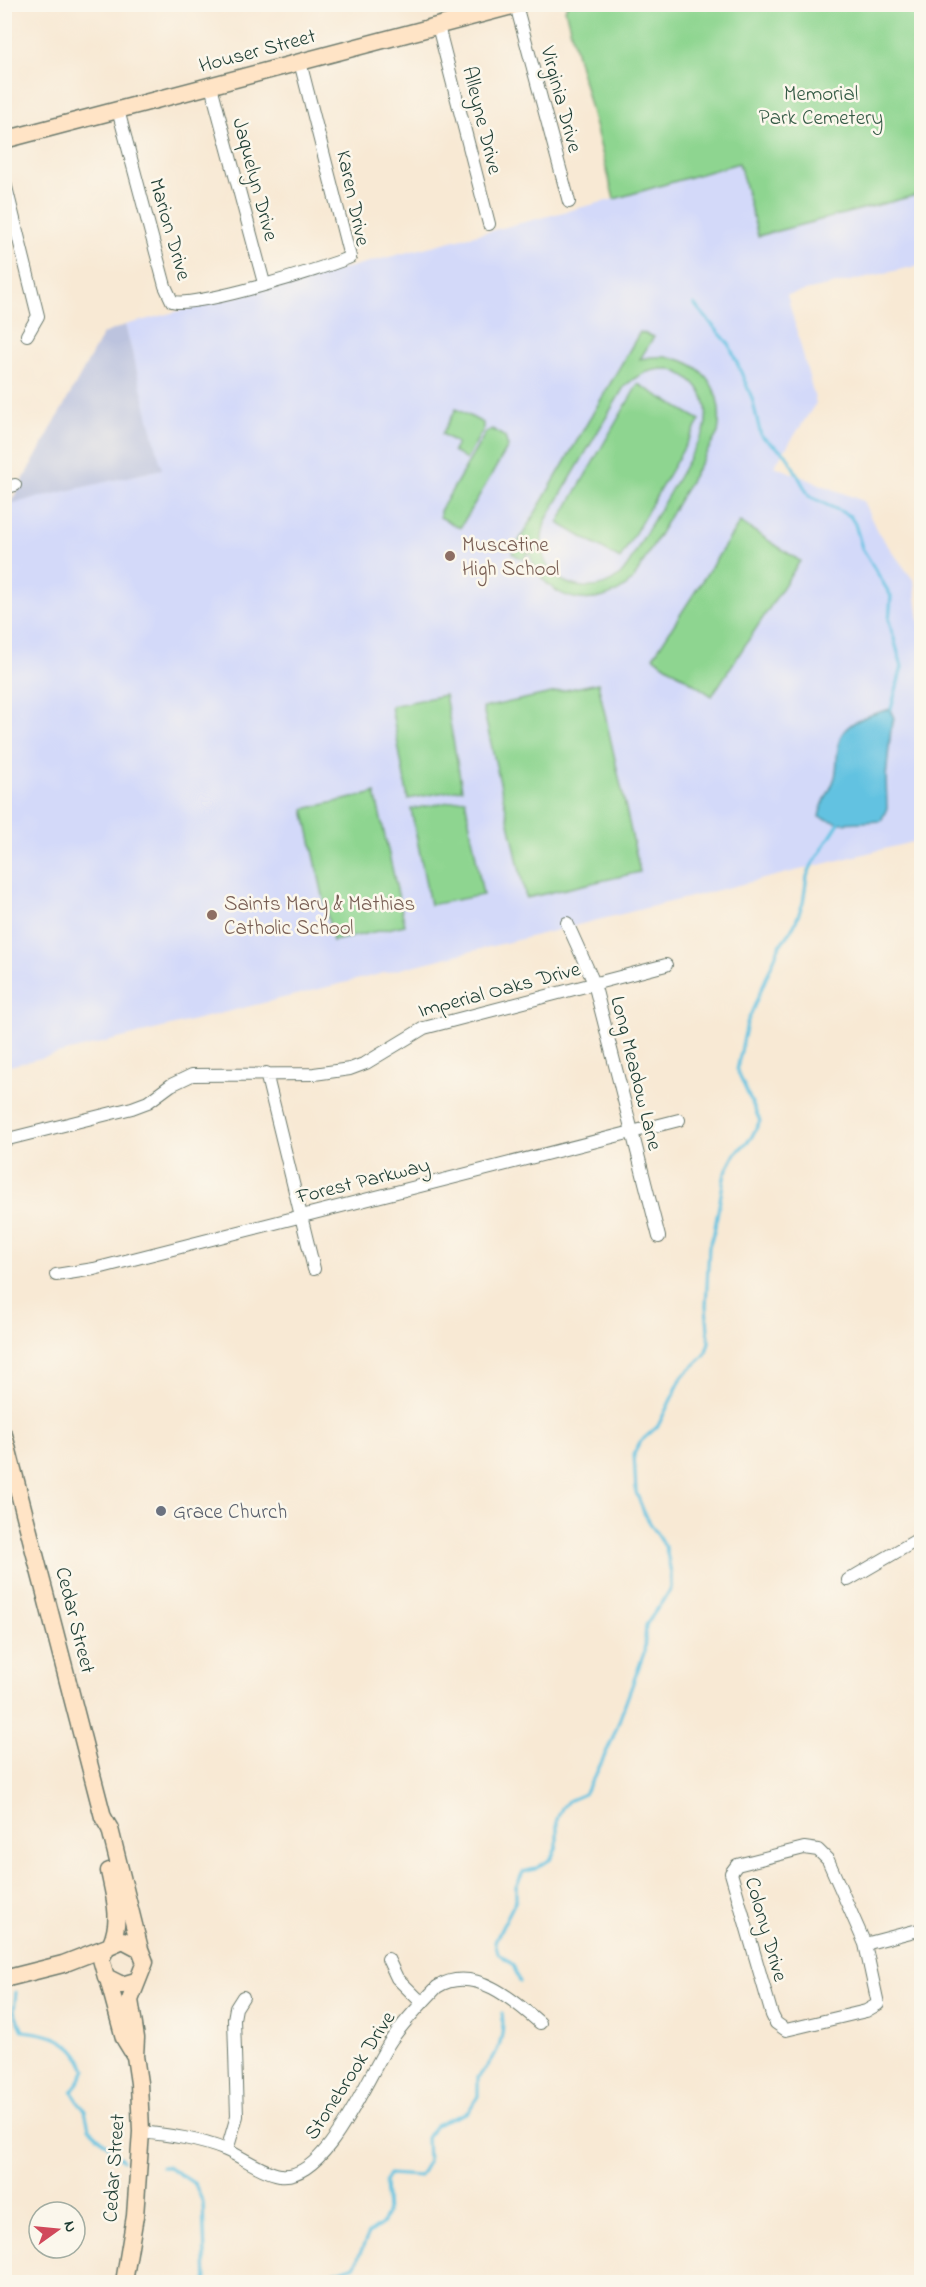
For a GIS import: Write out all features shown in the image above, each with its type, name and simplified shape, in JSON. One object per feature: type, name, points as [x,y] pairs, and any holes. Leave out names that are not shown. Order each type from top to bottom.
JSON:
[{"type":"main road","name":"Houser Street","points":[[4,140],[518,5]]},
{"type":"main road","name":"Cedar Street","points":[[4,1435],[103,1817],[110,1829],[140,1949]]},
{"type":"main road","name":"Cedar Street","points":[[103,1817],[100,1831],[117,1913],[116,1932],[109,1946]]},
{"type":"main road","points":[[4,1979],[63,1964],[109,1946],[129,1941],[140,1949],[145,1962],[141,1976],[136,1981],[122,1984],[63,1964]]},
{"type":"main road","points":[[107,1978],[101,1959],[109,1946]]},
{"type":"main road","name":"Cedar Street","points":[[107,1978],[124,2038],[135,2056]]},
{"type":"main road","name":"Cedar Street","points":[[124,2283],[135,2216],[141,2132],[139,2083],[135,2056],[136,2038],[130,2000],[136,1981]]},
{"type":"street","name":"Virginia Drive","points":[[518,5],[569,202]]},
{"type":"street","name":"Alleyne Drive","points":[[438,26],[489,224]]},
{"type":"street","name":"Karen Drive","points":[[264,283],[331,266],[350,257],[300,62]]},
{"type":"street","name":"Jaquelyn Drive","points":[[211,86],[264,283]]},
{"type":"street","name":"Marion Drive","points":[[118,110],[165,286],[172,301],[192,302],[264,283]]},
{"type":"street","points":[[4,179],[38,316],[27,335]]},
{"type":"street","name":"Long Meadow Lane","points":[[567,923],[594,983],[660,1237]]},
{"type":"street","name":"Imperial Oaks Drive","points":[[4,1140],[132,1108],[148,1102],[171,1085],[192,1075],[314,1074],[350,1069],[366,1063],[424,1028],[666,965]]},
{"type":"street","points":[[266,1073],[314,1269]]},
{"type":"street","name":"Forest Parkway","points":[[56,1275],[94,1269],[679,1120]]},
{"type":"street","points":[[848,1580],[921,1537]]},
{"type":"street","name":"Colony Drive","points":[[804,1848],[819,1850],[828,1860],[865,1944],[879,1999],[876,2007],[794,2030],[780,2028],[772,2015],[732,1882],[732,1870],[747,1862],[804,1848]]},
{"type":"street","points":[[865,1944],[921,1929]]},
{"type":"street","points":[[388,1959],[397,1978],[422,2003]]},
{"type":"street","name":"Stonebrook Drive","points":[[141,2132],[184,2137],[227,2150],[281,2175],[299,2173],[308,2168],[340,2130],[374,2067],[393,2038],[422,2003],[446,1981],[464,1978],[480,1983],[517,2003],[540,2023]]},
{"type":"street","points":[[227,2150],[237,2116],[234,2019],[236,2008],[243,1996]]},
{"type":"shaded area","name":"Muscatine High School","points":[[739,163],[759,236],[921,194],[922,197],[921,265],[787,295],[816,403],[774,466],[863,501],[877,531],[914,581],[922,645],[922,819],[916,841],[5,1067],[4,505],[161,469],[125,325],[614,199]]},
{"type":"shaded area","points":[[125,325],[162,469],[10,504],[103,334]]},
{"type":"green space","name":"Memorial Park Cemetery","points":[[568,4],[921,5],[921,194],[758,236],[739,163],[614,199],[565,9]]},
{"type":"green space","points":[[640,332],[654,337],[640,359],[675,358],[702,372],[711,383],[717,398],[718,433],[633,580],[618,591],[603,597],[587,599],[572,597],[557,591],[545,582],[535,568],[529,551],[523,560],[512,553]],"holes":[[[670,369],[680,373],[696,385],[705,402],[704,432],[623,572],[611,581],[594,587],[567,583],[552,572],[545,560],[542,540],[546,520],[624,387],[640,375],[651,371]]]},
{"type":"green space","points":[[638,384],[700,420],[620,559],[558,523]]},
{"type":"green space","points":[[456,409],[483,423],[483,430],[466,460],[453,451],[457,443],[442,434]]},
{"type":"green space","points":[[492,429],[505,437],[508,447],[460,528],[440,517],[440,511],[486,432]]},
{"type":"green space","points":[[740,522],[800,561],[712,696],[653,657]]},
{"type":"green space","points":[[598,683],[640,872],[526,898],[483,708]]},
{"type":"green space","points":[[445,695],[462,789],[408,799],[391,706]]},
{"type":"green space","points":[[375,793],[405,925],[333,941],[304,809]]},
{"type":"green space","points":[[465,799],[483,895],[430,905],[411,809]]},
{"type":"water","points":[[891,709],[894,719],[886,777],[887,808],[881,821],[839,823],[819,817],[835,777],[839,744],[843,733],[861,719]]},
{"type":"waterway","points":[[694,304],[729,344],[752,398],[761,436],[786,454],[809,496],[850,516],[855,524],[862,548],[891,596],[889,621],[902,667],[891,709]]},
{"type":"waterway","points":[[520,1982],[513,1965],[498,1953],[495,1941],[516,1900],[516,1887],[523,1872],[535,1869],[551,1859],[557,1846],[557,1819],[562,1808],[568,1801],[584,1794],[596,1774],[612,1740],[644,1653],[646,1625],[671,1589],[671,1573],[666,1548],[645,1515],[636,1492],[634,1454],[640,1442],[658,1426],[682,1377],[705,1355],[709,1342],[706,1306],[709,1246],[714,1232],[725,1173],[735,1154],[751,1138],[760,1121],[737,1070],[747,1023],[780,945],[794,926],[803,903],[807,876],[812,865],[839,823]]},
{"type":"waterway","points":[[16,1992],[14,2011],[23,2031],[44,2034],[61,2040],[69,2045],[81,2060],[86,2070],[72,2092],[85,2111],[89,2128],[123,2160]]},
{"type":"waterway","points":[[314,2282],[318,2278],[355,2265],[369,2233],[382,2224],[387,2214],[385,2181],[389,2174],[420,2176],[428,2162],[427,2138],[435,2125],[468,2112],[478,2096],[478,2077],[490,2063],[498,2048],[502,2031],[502,2013]]},
{"type":"waterway","points":[[162,2167],[169,2167],[195,2184],[203,2203],[206,2282]]},
{"type":"place","name":"Muscatine High School","points":[[450,556]]},
{"type":"place","name":"Saints Mary & Mathias Catholic School","points":[[212,915]]},
{"type":"place","name":"Grace Church","points":[[161,1511]]}]
